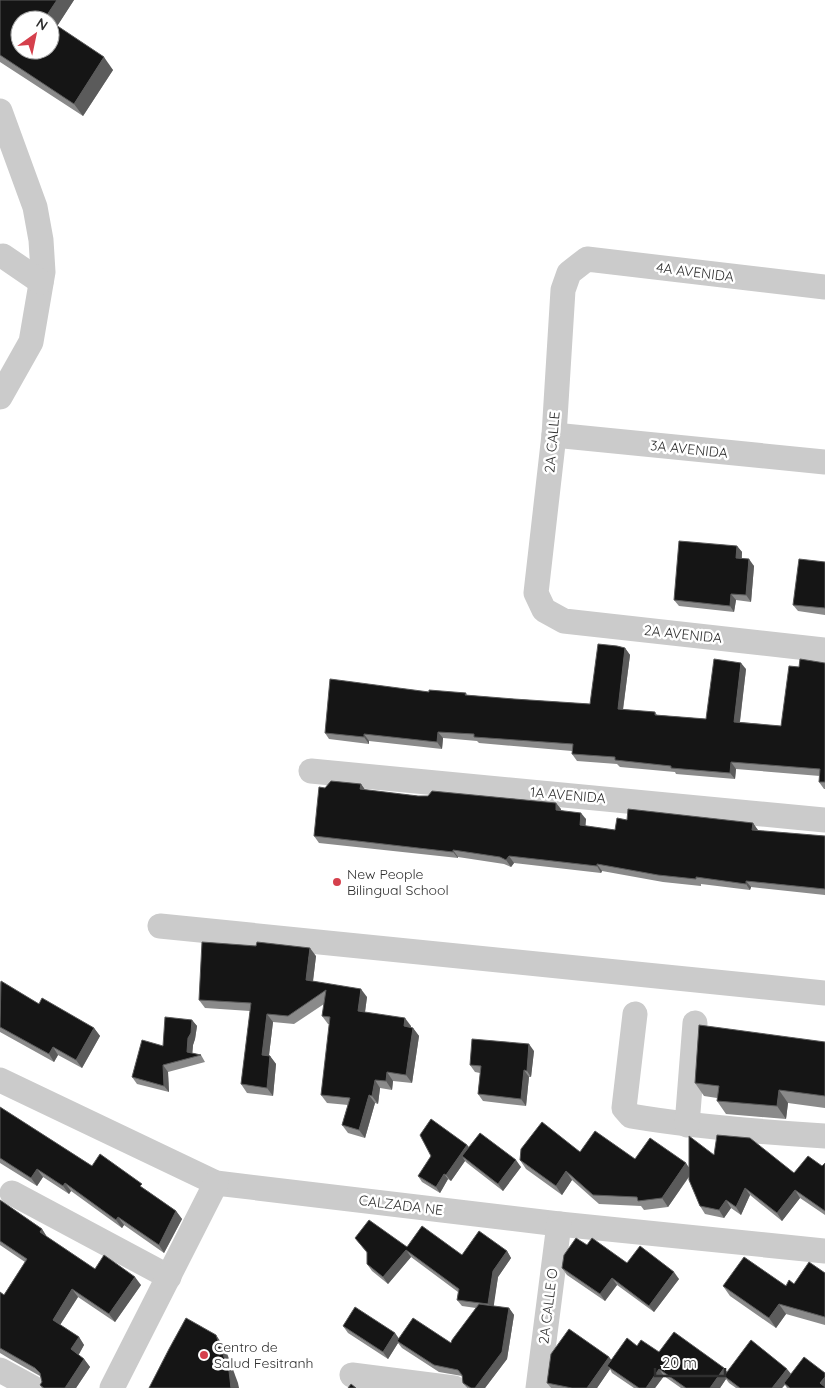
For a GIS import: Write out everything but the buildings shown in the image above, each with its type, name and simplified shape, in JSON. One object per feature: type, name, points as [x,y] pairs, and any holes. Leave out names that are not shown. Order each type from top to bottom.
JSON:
[{"type":"street","points":[[0,111],[35,207],[41,240],[43,272],[31,342],[0,397]]},
{"type":"street","points":[[1,257],[41,282]]},
{"type":"street","name":"4A AVENIDA","points":[[569,273],[587,259],[825,287]]},
{"type":"street","name":"2A CALLE","points":[[544,610],[536,594],[554,435],[563,290],[569,273]]},
{"type":"street","name":"3A AVENIDA","points":[[554,435],[825,462]]},
{"type":"street","name":"2A AVENIDA","points":[[544,610],[564,621],[825,650]]},
{"type":"street","name":"1A AVENIDA","points":[[311,771],[825,820]]},
{"type":"street","points":[[160,926],[825,994]]},
{"type":"street","points":[[635,1014],[624,1108],[631,1116],[686,1125],[825,1136]]},
{"type":"street","points":[[686,1125],[695,1023]]},
{"type":"street","name":"CALZADA NE","points":[[0,1080],[216,1183],[559,1224],[825,1251]]},
{"type":"street","points":[[112,1388],[216,1183]]},
{"type":"street","points":[[12,1194],[169,1277]]},
{"type":"street","name":"2A CALLE O","points":[[538,1388],[559,1224]]},
{"type":"street","points":[[0,1370],[34,1388]]},
{"type":"street","points":[[352,1375],[454,1388]]},
{"type":"place","name":"New People Bilingual School","points":[[337,882]]},
{"type":"place","name":"Centro de Salud Fesitranh","points":[[204,1355]]}]
